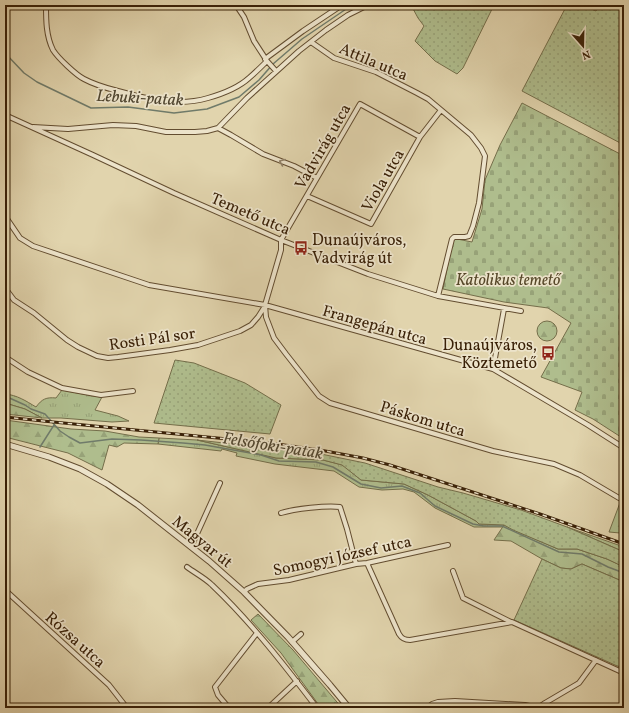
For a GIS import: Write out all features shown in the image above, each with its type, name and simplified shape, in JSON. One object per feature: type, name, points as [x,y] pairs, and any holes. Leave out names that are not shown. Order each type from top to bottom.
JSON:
[{"type":"street","points":[[46,5],[48,37],[54,50],[64,62],[82,78],[94,85],[144,98],[160,101],[183,102],[207,98],[237,87],[248,79],[266,60],[304,31],[342,5]]},
{"type":"street","points":[[236,5],[244,17],[254,41],[266,60],[276,71]]},
{"type":"street","points":[[30,127],[68,129],[136,126],[166,132],[207,131],[218,128],[276,71],[311,42],[326,30],[368,5]]},
{"type":"street","name":"Attila utca","points":[[311,42],[334,58],[376,72],[428,99],[471,134],[481,148],[485,156],[479,203],[474,226],[469,236],[465,238],[454,237],[452,239],[438,296]]},
{"type":"street","name":"Vadvirág utca","points":[[281,240],[360,104],[420,137]]},
{"type":"street","name":"Viola utca","points":[[307,196],[371,224],[420,137],[441,110]]},
{"type":"street","name":"Temető utca","points":[[5,115],[174,193],[281,240],[368,274],[438,296],[521,311]]},
{"type":"street","points":[[218,128],[263,154],[294,166],[317,178]]},
{"type":"street","name":"Frangepán utca","points":[[5,216],[20,238],[33,246],[149,285],[265,305],[493,369],[588,424],[624,448]]},
{"type":"street","points":[[265,305],[281,250],[281,240]]},
{"type":"street","name":"Rosti Pál sor","points":[[5,288],[14,300],[34,313],[67,340],[97,356],[108,358],[198,345],[240,331],[251,325],[265,305]]},
{"type":"street","name":"Páskom utca","points":[[265,305],[266,318],[274,338],[319,396],[330,403],[493,451],[554,464],[580,475],[619,498]]},
{"type":"street","points":[[493,369],[504,309]]},
{"type":"street","points":[[5,357],[28,372],[62,388],[101,395],[133,391]]},
{"type":"street","name":"Magyar út","points":[[5,444],[49,457],[80,469],[130,499],[209,561],[244,592],[292,642],[349,708]]},
{"type":"street","points":[[191,547],[220,483]]},
{"type":"street","points":[[281,513],[289,510],[335,506],[340,507],[356,564]]},
{"type":"street","name":"Somogyi József utca","points":[[244,592],[258,584],[289,580],[356,564],[367,563],[448,545]]},
{"type":"street","points":[[367,563],[401,637],[405,640],[512,622]]},
{"type":"street","name":"Magyar út","points":[[187,567],[214,587],[257,634],[318,708]]},
{"type":"street","points":[[454,571],[463,598],[624,673]]},
{"type":"street","name":"Rózsa utca","points":[[5,590],[109,685],[127,708]]},
{"type":"street","points":[[229,708],[218,695],[215,687],[257,634]]},
{"type":"street","points":[[292,642],[301,634]]},
{"type":"street","points":[[427,708],[438,702],[455,701],[525,705],[538,708],[579,683],[596,660]]},
{"type":"street","points":[[268,708],[297,681]]},
{"type":"green space","points":[[411,5],[494,5],[463,68],[457,74],[435,61],[415,41],[424,26]]},
{"type":"green space","points":[[567,5],[583,5],[596,11],[599,5],[624,5],[624,145],[522,91]]},
{"type":"green space","name":"Katolikus temető","points":[[522,103],[624,156],[624,439],[593,419],[575,410],[582,392],[541,377],[571,323],[548,308],[504,302],[443,289],[452,244],[454,240],[457,239],[472,242],[482,209],[485,180],[500,145]]},
{"type":"green space","points":[[543,321],[551,321],[557,327],[557,335],[551,341],[543,341],[537,335],[537,327]]},
{"type":"green space","points":[[175,360],[194,363],[245,383],[281,405],[270,434],[154,423]]},
{"type":"green space","points":[[62,390],[102,397],[95,410],[118,416],[129,421],[112,422],[42,418],[25,409],[5,403],[5,394],[17,397],[36,407],[44,399],[56,398]]},
{"type":"green space","points":[[5,403],[25,409],[42,418],[5,414]]},
{"type":"green space","points":[[5,420],[71,429],[105,431],[139,437],[159,438],[158,444],[124,443],[117,447],[109,445],[102,470],[68,453],[5,437]]},
{"type":"green space","points":[[159,438],[197,440],[276,458],[323,460],[343,465],[361,480],[404,484],[428,495],[479,524],[504,525],[502,527],[474,527],[435,508],[414,492],[403,489],[382,490],[359,487],[334,471],[275,464],[236,456],[237,453],[222,449],[221,451],[158,444]]},
{"type":"green space","points":[[197,440],[316,453],[365,463],[438,487],[521,510],[567,527],[624,552],[624,567],[607,559],[577,549],[558,549],[504,525],[479,524],[428,495],[404,484],[361,480],[342,465],[323,460],[276,458]]},
{"type":"green space","points":[[624,492],[624,536],[620,533],[609,532]]},
{"type":"green space","points":[[504,525],[558,549],[577,549],[607,559],[624,567],[624,582],[582,564],[571,569],[561,568],[511,541],[494,540]]},
{"type":"green space","points":[[567,527],[624,547],[624,552]]},
{"type":"green space","points":[[542,559],[561,568],[571,569],[582,564],[624,582],[624,669],[514,620]]},
{"type":"green space","points":[[258,614],[293,650],[342,708],[321,708],[281,653],[251,620]]},
{"type":"waterway","name":"Lebuki-patak","points":[[5,53],[24,73],[37,82],[91,108],[128,107],[174,113],[207,109],[239,97],[259,80],[273,64],[302,39],[352,5]]},
{"type":"waterway","name":"Felsőfoki-patak","points":[[5,396],[45,414],[60,431],[80,443],[112,439],[183,443],[205,445],[261,455],[279,461],[316,462],[333,467],[361,484],[381,488],[402,486],[420,493],[435,506],[473,524],[484,526],[502,526],[559,552],[582,554],[624,573]]},
{"type":"waterway","points":[[40,447],[54,425]]},
{"type":"railway","points":[[5,417],[270,443],[363,458],[390,465],[540,514],[624,544]]},
{"type":"place","name":"Dunaújváros, Vadvirág út","points":[[301,248]]},
{"type":"place","name":"Dunaújváros, Köztemető","points":[[548,353]]}]
